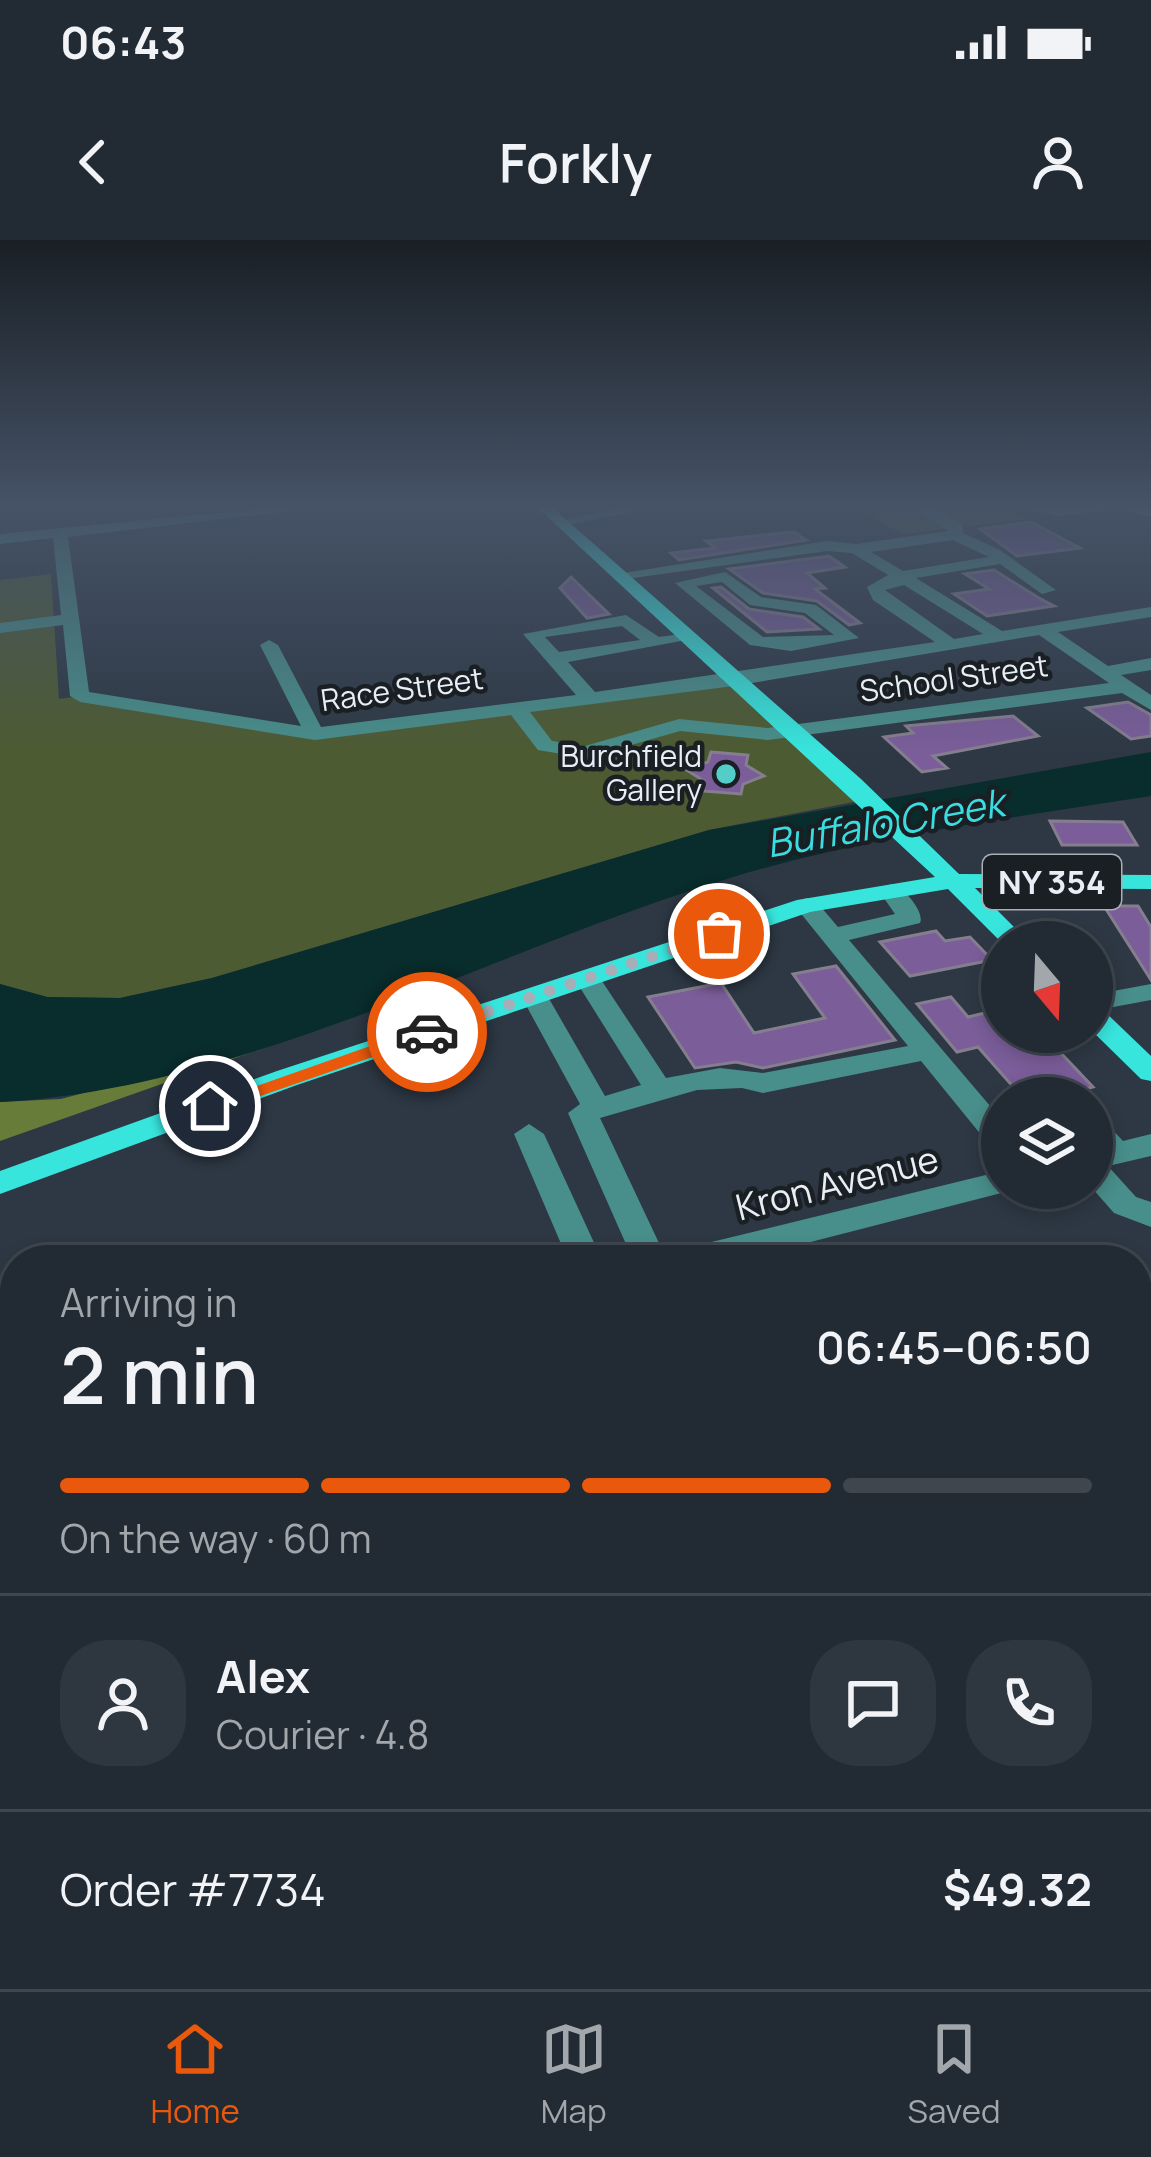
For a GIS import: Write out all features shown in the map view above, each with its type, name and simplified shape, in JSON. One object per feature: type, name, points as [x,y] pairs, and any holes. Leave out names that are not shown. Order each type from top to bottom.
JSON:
[{"type":"main road","points":[[635,590],[853,784],[994,921]]},
{"type":"main road","name":"NY 354","points":[[0,1183],[806,905],[953,881],[1151,882]]},
{"type":"main road","points":[[1113,1035],[1151,1072]]},
{"type":"street","points":[[0,628],[73,619],[69,590]]},
{"type":"street","points":[[690,590],[756,645],[780,649],[850,638],[810,608],[756,602],[741,590]]},
{"type":"street","points":[[876,590],[951,645]]},
{"type":"street","points":[[916,590],[1000,637]]},
{"type":"street","points":[[946,608],[940,614],[976,641]]},
{"type":"street","name":"Race Street","points":[[73,619],[80,696],[315,734],[586,695],[734,680],[1151,612]]},
{"type":"street","points":[[803,614],[842,662]]},
{"type":"street","points":[[671,623],[721,616]]},
{"type":"street","points":[[569,674],[659,660],[650,644],[626,620],[532,634],[586,695]]},
{"type":"street","points":[[1043,629],[1151,704]]},
{"type":"street","points":[[555,658],[688,638]]},
{"type":"street","points":[[269,645],[315,734]]},
{"type":"street","points":[[1104,672],[1151,664]]},
{"type":"street","name":"School Street","points":[[514,705],[545,746],[586,752],[679,725],[758,734],[1125,686]]},
{"type":"street","points":[[832,936],[911,918],[891,891]]},
{"type":"street","points":[[847,898],[871,928]]},
{"type":"street","points":[[806,905],[981,1113]]},
{"type":"street","points":[[587,978],[660,1092]]},
{"type":"street","points":[[1113,1000],[1151,992]]},
{"type":"street","points":[[534,996],[591,1111],[644,1245]]},
{"type":"street","points":[[591,1111],[742,1075],[763,1082],[926,1051]]},
{"type":"street","points":[[530,1133],[579,1245]]},
{"type":"street","points":[[1113,1156],[1151,1145]]},
{"type":"street","points":[[1113,1183],[1125,1205],[1151,1215]]},
{"type":"street","name":"Kron Avenue","points":[[751,1245],[981,1187]]},
{"type":"green space","points":[[0,590],[52,590],[59,699],[80,696],[315,734],[734,680],[864,800],[709,830],[212,978],[120,998],[47,997],[0,984]]},
{"type":"green space","points":[[301,1035],[0,1141],[0,1102],[61,1099]]},
{"type":"water","name":"Buffalo Creek","points":[[1151,752],[1151,796],[939,830],[782,863],[641,907],[277,1044],[92,1092],[0,1102],[0,984],[47,997],[120,998],[212,978],[709,830]]},
{"type":"building","points":[[561,590],[584,590],[609,614],[587,618]]},
{"type":"building","points":[[715,590],[724,590],[749,609],[803,617],[819,629],[767,632]]},
{"type":"building","points":[[758,590],[816,590],[860,623],[849,625],[817,601]]},
{"type":"building","points":[[1027,590],[1054,606],[987,616],[954,594]]},
{"type":"building","points":[[1128,702],[1151,715],[1151,736],[1131,739],[1087,708]]},
{"type":"building","points":[[1013,716],[1038,736],[933,756],[947,768],[922,772],[884,737],[913,733],[906,726]]},
{"type":"building","name":"Burchfield Gallery","points":[[711,752],[748,755],[746,765],[764,776],[743,784],[741,794],[702,791],[704,781],[685,769],[708,762]]},
{"type":"building","points":[[1050,821],[1123,822],[1137,845],[1062,845]]},
{"type":"building","points":[[1104,906],[1138,906],[1151,927],[1151,980]]},
{"type":"building","points":[[936,931],[945,941],[970,937],[981,948],[981,962],[910,976],[880,942]]},
{"type":"building","points":[[836,966],[895,1040],[763,1068],[736,1062],[695,1068],[648,997],[721,983],[754,1033],[825,1018],[793,974]]},
{"type":"building","points":[[951,997],[968,1017],[981,1014],[981,1050],[957,1052],[917,1004]]},
{"type":"building","points":[[983,1053],[1061,1053],[1084,1077],[1004,1077]]},
{"type":"way so far","points":[[427,1032],[719,934]]},
{"type":"place","name":"Burchfield Gallery","points":[[726,774]]},
{"type":"route","points":[[210,1106],[427,1032]]}]
